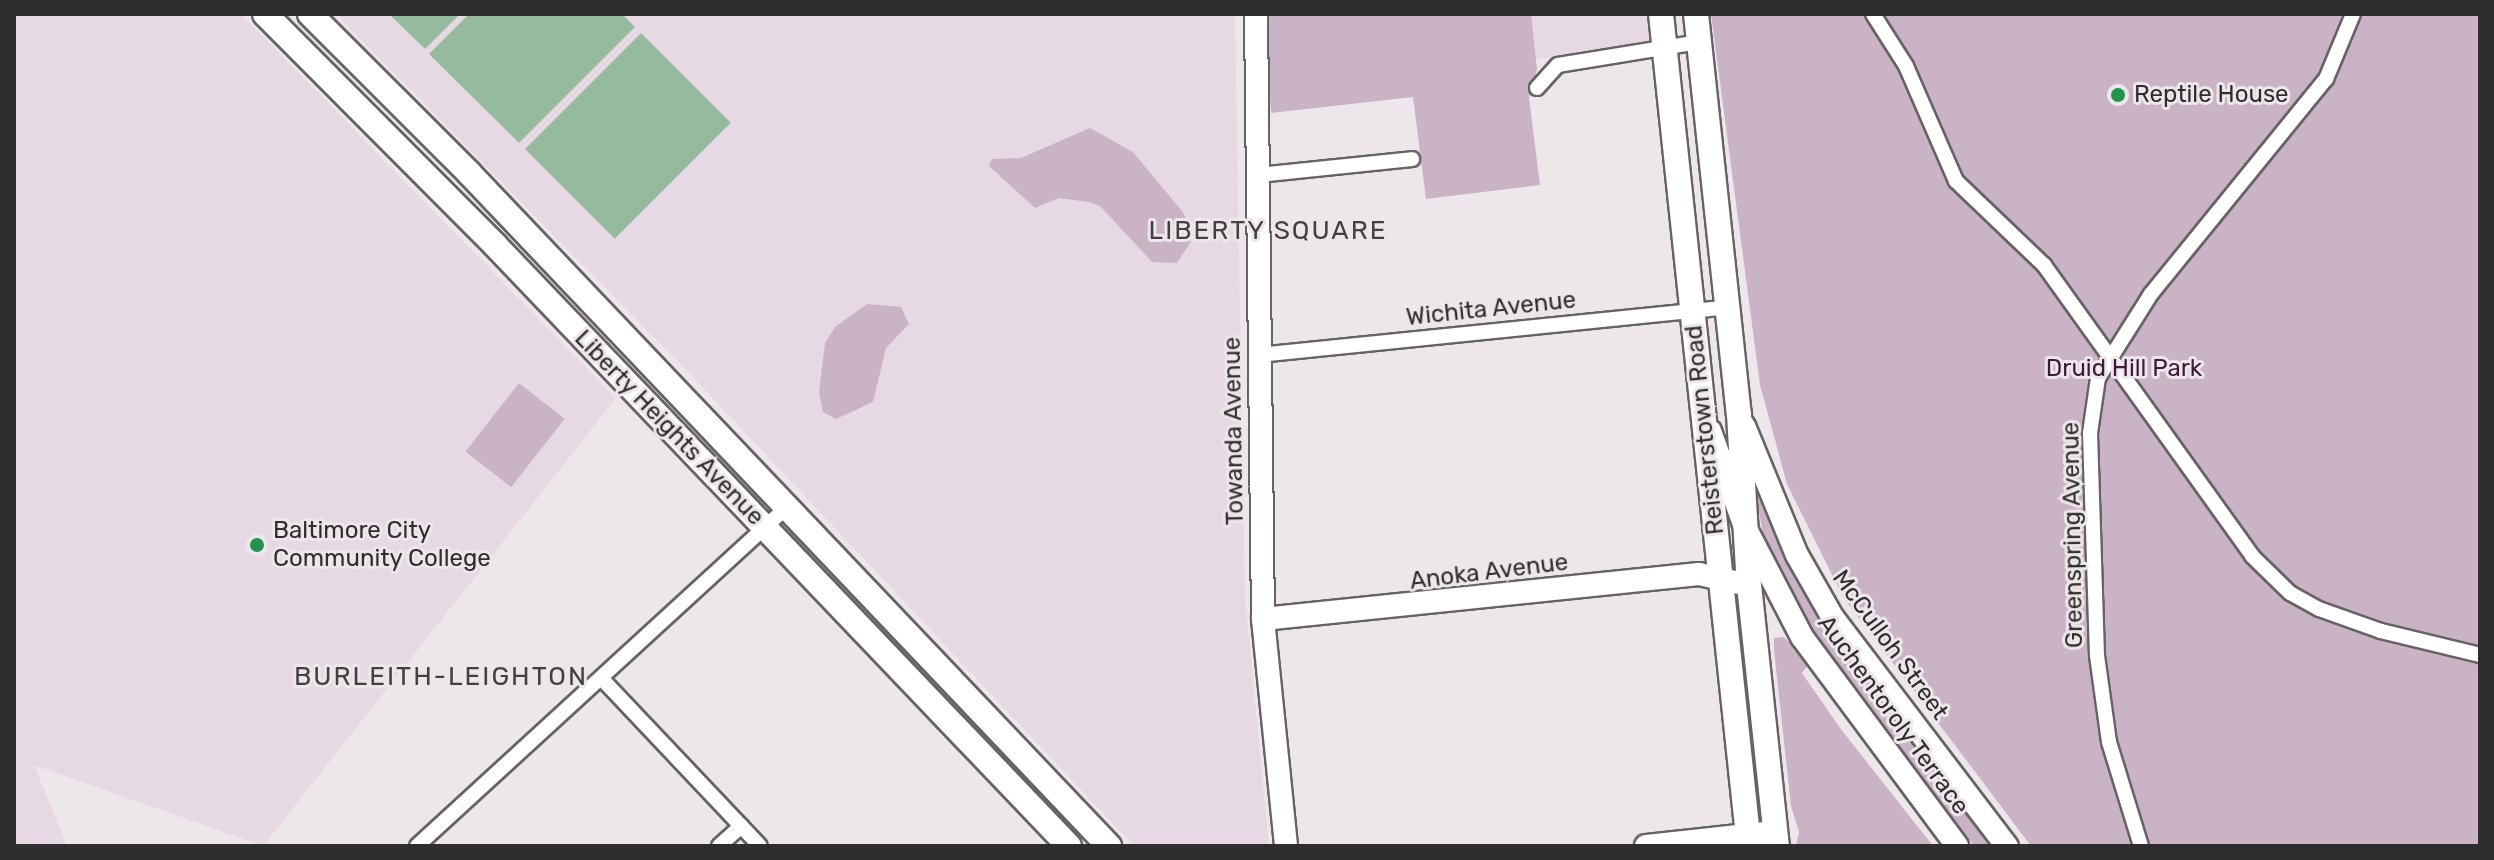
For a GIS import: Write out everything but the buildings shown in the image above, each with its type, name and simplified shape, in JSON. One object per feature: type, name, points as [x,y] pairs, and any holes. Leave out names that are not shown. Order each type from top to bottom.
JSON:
[{"type":"main road","name":"Liberty Heights Avenue","points":[[265,14],[1069,846]]},
{"type":"main road","name":"Liberty Heights Avenue","points":[[310,14],[787,507],[1109,846]]},
{"type":"main road","name":"Reisterstown Road","points":[[1661,14],[1748,841]]},
{"type":"main road","name":"Reisterstown Road","points":[[1696,14],[1739,414],[1749,585],[1776,839]]},
{"type":"street","name":"Towanda Avenue","points":[[1256,14],[1263,619],[1286,846]]},
{"type":"street","points":[[1873,14],[1906,66],[1956,181],[2044,265],[2212,507],[2290,593],[2351,622],[2480,655]]},
{"type":"street","name":"Greenspring Avenue","points":[[2141,846],[2109,742],[2093,612],[2090,433],[2095,391],[2108,357],[2151,294],[2326,79],[2353,14]]},
{"type":"street","points":[[1537,88],[1558,65],[1664,44],[1698,42]]},
{"type":"street","points":[[1258,175],[1412,159]]},
{"type":"street","name":"Wichita Avenue","points":[[1258,355],[1728,307]]},
{"type":"street","name":"McCulloh Street","points":[[1739,414],[1780,519],[1833,618],[2007,846]]},
{"type":"street","name":"Auchentoroly Terrace","points":[[1705,415],[1745,527],[1772,586],[1824,671],[1957,846]]},
{"type":"street","points":[[417,846],[603,680],[787,507]]},
{"type":"street","name":"Anoka Avenue","points":[[1263,619],[1699,574],[1749,585]]},
{"type":"street","points":[[603,680],[760,846]]},
{"type":"street","points":[[719,846],[741,826]]},
{"type":"street","points":[[1646,846],[1776,839]]},
{"type":"shaded area","name":"Baltimore City Community College","points":[[14,14],[241,14],[616,398],[263,846],[34,765],[67,846],[14,846]]},
{"type":"shaded area","points":[[336,14],[1235,14],[1245,598],[1269,846],[1134,846],[689,373]]},
{"type":"shaded area","points":[[389,14],[460,14],[425,49]]},
{"type":"shaded area","points":[[469,14],[622,14],[635,27],[519,143],[429,54]]},
{"type":"shaded area","points":[[1530,14],[1647,14],[1651,51],[1535,59]]},
{"type":"shaded area","points":[[641,33],[731,123],[615,239],[525,149]]},
{"type":"green space","points":[[1265,14],[1531,14],[1537,69],[1529,98],[1540,185],[1426,199],[1413,97],[1271,113]]},
{"type":"green space","name":"Druid Hill Park","points":[[1711,14],[2480,14],[2480,846],[2031,846],[1843,597],[1787,484],[1760,385]]},
{"type":"green space","points":[[1090,128],[1133,152],[1192,227],[1190,243],[1177,263],[1152,262],[1100,206],[1059,198],[1035,208],[989,166],[992,159],[1021,158]]},
{"type":"green space","points":[[867,304],[901,307],[909,324],[886,348],[873,402],[836,419],[823,412],[819,392],[825,343],[835,327]]},
{"type":"green space","points":[[519,383],[565,419],[511,487],[465,452]]},
{"type":"green space","points":[[1755,491],[1823,621],[1992,846],[1974,846],[1812,632],[1766,550]]},
{"type":"green space","points":[[1784,637],[1809,664],[1802,673],[1840,728],[1933,846],[1796,846],[1799,832],[1791,806],[1774,650],[1774,638]]},
{"type":"green space","points":[[1747,651],[1764,821],[1761,822],[1738,652]]},
{"type":"place","name":"Reptile House","points":[[2118,95]]},
{"type":"place","name":"Baltimore City Community College","points":[[257,545]]},
{"type":"district","name":"LIBERTY SQUARE","points":[[1268,231]]},
{"type":"district","name":"BURLEITH-LEIGHTON","points":[[441,677]]}]
